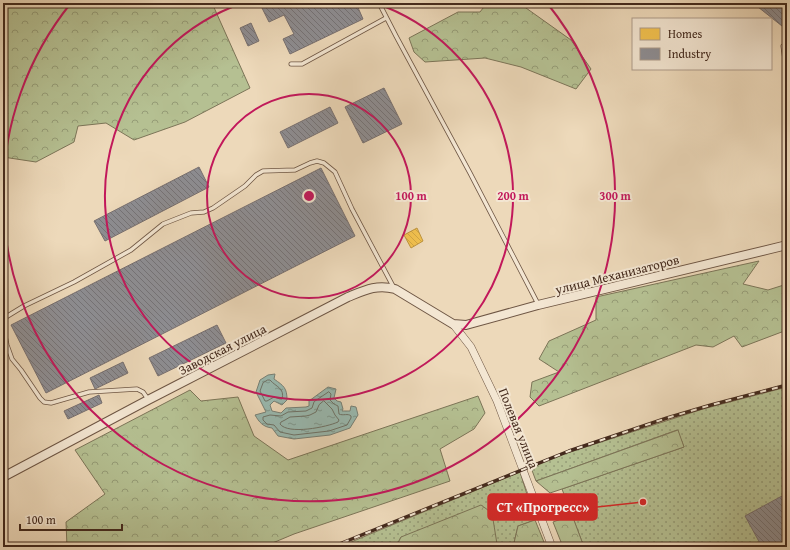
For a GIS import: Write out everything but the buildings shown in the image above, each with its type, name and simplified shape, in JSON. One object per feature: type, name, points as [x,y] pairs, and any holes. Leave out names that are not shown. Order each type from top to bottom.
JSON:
[{"type":"street","name":"улица Механизаторов","points":[[453,324],[466,325],[538,305],[787,245]]},
{"type":"street","name":"Заводская улица","points":[[3,477],[148,400],[363,290],[376,287],[395,289],[453,324]]},
{"type":"street","name":"Полевая улица","points":[[453,324],[471,347],[497,402],[552,547]]},
{"type":"lane","points":[[379,3],[470,173],[538,305]]},
{"type":"lane","points":[[291,64],[302,64],[386,18]]},
{"type":"lane","points":[[782,46],[787,74]]},
{"type":"lane","points":[[148,400],[144,392],[137,389],[89,392],[51,403],[44,402],[12,360],[4,330],[6,317],[24,306],[74,282],[131,250],[163,224],[191,213],[204,212],[213,208],[245,186],[256,175],[263,171],[295,170],[317,161],[324,163],[335,172],[352,209],[395,289]]},
{"type":"green space","points":[[3,3],[212,3],[250,88],[185,122],[134,140],[106,123],[78,126],[74,142],[36,162],[3,157]]},
{"type":"green space","points":[[487,3],[519,3],[571,40],[591,69],[576,89],[521,67],[485,58],[425,62],[414,52],[409,38],[458,12],[480,12]]},
{"type":"green space","points":[[759,261],[743,284],[768,290],[787,284],[787,330],[742,347],[734,336],[713,347],[696,345],[539,406],[530,397],[532,382],[559,372],[539,359],[549,341],[596,320],[596,297]]},
{"type":"green space","points":[[787,387],[787,541],[772,547],[584,547],[562,489],[684,447],[677,430],[536,481],[530,465],[703,409]]},
{"type":"green space","points":[[190,390],[201,401],[238,397],[254,436],[288,460],[478,396],[485,413],[474,429],[440,449],[450,481],[294,534],[263,547],[67,547],[66,522],[105,494],[75,450]]},
{"type":"green space","points":[[678,430],[684,447],[550,493],[536,481]]},
{"type":"green space","points":[[520,472],[535,520],[518,526],[513,547],[493,547],[497,544],[401,537],[396,547],[339,547]]},
{"type":"green space","points":[[481,505],[492,513],[497,544],[493,547],[396,547],[401,537]]},
{"type":"green space","points":[[572,515],[584,547],[563,547],[553,522]]},
{"type":"green space","points":[[535,520],[546,547],[513,547],[518,526]]},
{"type":"water","points":[[275,374],[274,379],[284,388],[287,400],[282,405],[274,401],[270,405],[272,411],[281,413],[286,408],[309,406],[309,401],[328,387],[336,389],[334,398],[341,402],[343,409],[342,411],[350,411],[351,406],[356,407],[358,415],[350,428],[330,435],[294,439],[278,436],[272,428],[266,427],[262,424],[255,415],[266,412],[256,392],[260,380],[268,375]]},
{"type":"railway","points":[[332,547],[569,451],[667,418],[787,385]]},
{"type":"place","name":"СТ «Прогресс»","points":[[643,502]]}]
